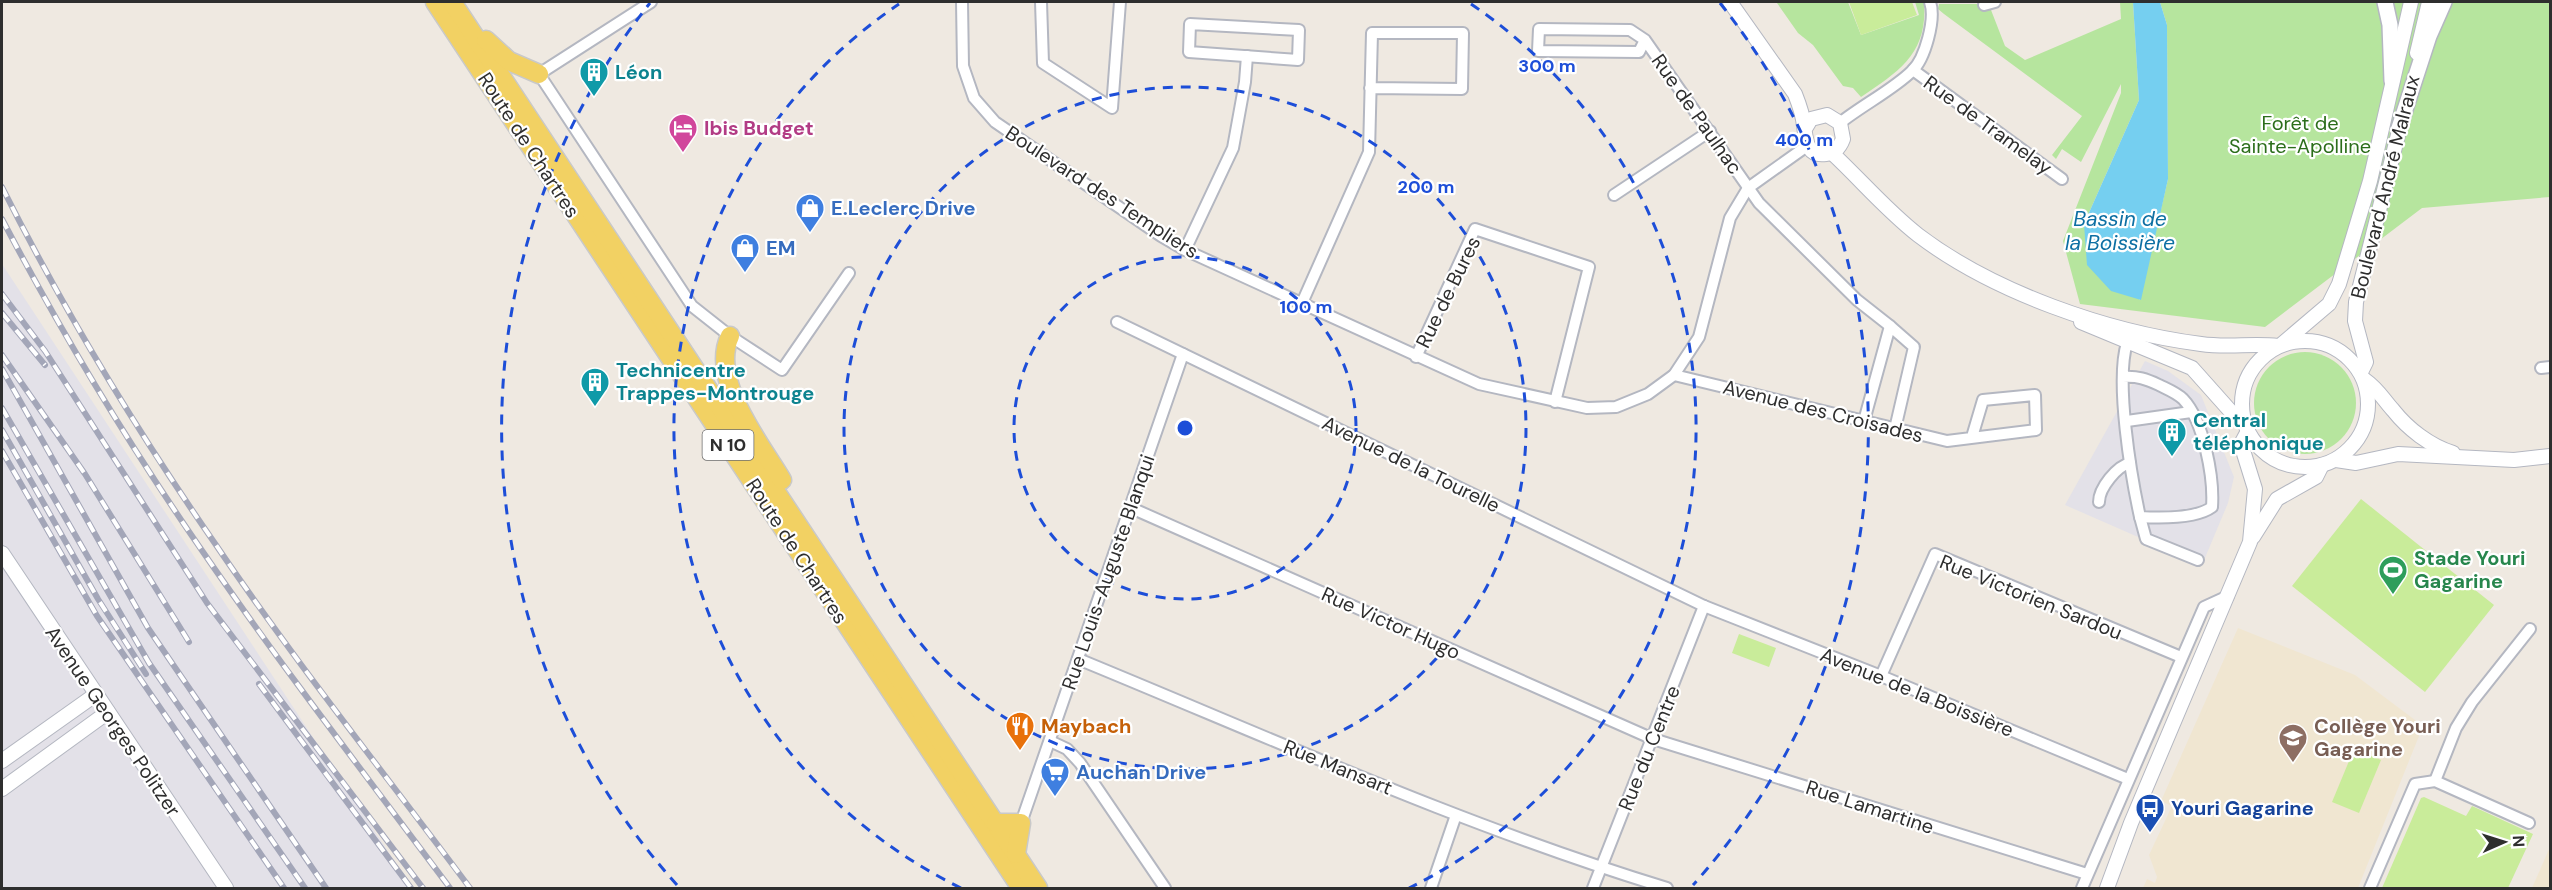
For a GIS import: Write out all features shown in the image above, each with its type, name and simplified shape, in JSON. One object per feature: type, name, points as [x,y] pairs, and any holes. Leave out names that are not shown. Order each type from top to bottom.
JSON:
[{"type":"main road","name":"Route de Chartres","points":[[435,2],[1022,888]]},
{"type":"main road","name":"Route de Chartres","points":[[452,2],[1038,888]]},
{"type":"main road","points":[[461,2],[497,52],[508,61],[539,74]]},
{"type":"main road","points":[[2385,2],[2390,25],[2392,81]]},
{"type":"main road","points":[[2400,128],[2428,36],[2444,2]]},
{"type":"main road","points":[[730,336],[724,363],[732,395],[809,525],[808,541]]},
{"type":"main road","points":[[996,823],[1021,823],[1016,854]]},
{"type":"street","points":[[651,2],[539,74],[692,306],[730,336],[782,370],[849,273]]},
{"type":"street","name":"Boulevard des Templiers","points":[[962,2],[963,66],[974,98],[995,122],[1185,250],[1479,384],[1587,408],[1616,407],[1648,394],[1674,375],[1699,337],[1730,218],[1748,188],[1807,146]]},
{"type":"street","points":[[1041,2],[1043,63],[1112,108],[1120,2]]},
{"type":"street","points":[[1730,2],[1795,94],[1822,115],[1832,117],[1840,123],[1843,134],[1836,149],[1818,154],[1807,146],[1804,138],[1805,129],[1795,94]]},
{"type":"street","points":[[1840,123],[1913,70],[1930,34],[1932,9],[1930,2]]},
{"type":"street","name":"Boulevard André Malraux","points":[[2280,345],[2329,304],[2335,294],[2370,181],[2411,2]]},
{"type":"street","name":"Boulevard André Malraux","points":[[2363,376],[2366,362],[2355,321],[2356,302],[2429,2]]},
{"type":"street","points":[[1191,24],[1299,30],[1298,60],[1247,56],[1189,52],[1191,24]]},
{"type":"street","name":"Rue de Paulhac","points":[[1645,40],[1639,52],[1538,51],[1539,29],[1629,30],[1645,40],[1759,203],[1857,300],[1914,347],[1895,429]]},
{"type":"street","points":[[1302,303],[1370,152],[1370,88],[1372,33],[1463,33],[1462,89],[1370,88]]},
{"type":"street","points":[[1185,250],[1233,148],[1245,82],[1247,56]]},
{"type":"street","name":"Rue de Tramelay","points":[[1913,70],[2062,179]]},
{"type":"street","points":[[1805,129],[1811,119],[1822,115]]},
{"type":"street","points":[[1614,195],[1710,131]]},
{"type":"street","points":[[1836,149],[1857,179],[1917,234],[1951,258],[1984,276],[2075,316],[2200,344],[2235,347],[2259,344],[2280,345],[2304,340],[2326,343],[2346,355],[2363,376],[2378,389],[2409,429],[2441,450],[2472,459]]},
{"type":"street","name":"Rue de Bures","points":[[1416,357],[1475,229],[1589,267],[1556,402]]},
{"type":"street","points":[[2075,316],[2082,323],[2192,369],[2246,426],[2258,446],[2279,461],[2305,468],[2336,460],[2354,445],[2366,425],[2369,403],[2363,376]]},
{"type":"street","name":"Avenue de la Tourelle","points":[[1117,322],[1704,606]]},
{"type":"street","points":[[1864,421],[1890,326]]},
{"type":"street","points":[[2127,343],[2123,355],[2123,377],[2130,464],[2146,539],[2198,560]]},
{"type":"street","points":[[2250,542],[2255,489],[2241,444],[2246,426],[2242,398],[2248,377],[2260,359],[2280,345]]},
{"type":"street","name":"Rue Louis-Auguste Blanqui","points":[[1021,823],[1183,354]]},
{"type":"street","name":"Avenue des Croisades","points":[[1674,375],[1947,441],[2036,430],[2034,396],[1983,400],[1972,437]]},
{"type":"street","points":[[2123,377],[2142,377],[2182,398],[2191,412],[2207,452],[2213,488],[2212,507],[2205,512],[2140,517]]},
{"type":"street","points":[[2127,422],[2191,412]]},
{"type":"street","points":[[2336,460],[2356,463],[2398,454],[2514,460],[2550,456]]},
{"type":"street","points":[[2099,501],[2099,494],[2118,470],[2130,464]]},
{"type":"street","points":[[2107,888],[2131,823],[2250,542],[2277,499],[2316,477],[2322,465]]},
{"type":"street","name":"Rue Victor Hugo","points":[[1129,507],[1653,739]]},
{"type":"street","name":"Avenue Georges Politzer","points":[[2,553],[226,888]]},
{"type":"street","name":"Rue Victorien Sardou","points":[[1881,676],[1935,554],[2181,657]]},
{"type":"street","points":[[2082,888],[2204,607],[2228,596]]},
{"type":"street","name":"Avenue de la Boissière","points":[[1704,606],[1881,676],[2128,779]]},
{"type":"street","name":"Rue du Centre","points":[[1593,888],[1704,606]]},
{"type":"street","points":[[2435,781],[2456,728],[2472,702],[2530,629]]},
{"type":"street","name":"Rue Mansart","points":[[1078,659],[1456,815],[1601,868],[1667,888]]},
{"type":"street","points":[[2,760],[95,695]]},
{"type":"street","points":[[2,789],[108,712]]},
{"type":"street","name":"Rue Lamartine","points":[[1653,739],[2087,874]]},
{"type":"street","points":[[1050,741],[1068,749],[1080,764],[1165,888]]},
{"type":"street","points":[[2370,888],[2415,784],[2435,781],[2529,823]]},
{"type":"street","points":[[1431,888],[1456,815]]},
{"type":"shaded area","points":[[2,264],[412,888],[2,888]]},
{"type":"shaded area","points":[[2145,361],[2168,371],[2201,395],[2234,477],[2228,503],[2202,565],[2065,505]]},
{"type":"shaded area","name":"Collège Youri Gagarine","points":[[2238,628],[2355,675],[2423,726],[2358,888],[2143,888],[2147,879],[2155,883],[2157,877],[2149,855],[2172,806],[2161,801]]},
{"type":"shaded area","points":[[2550,847],[2550,888],[2532,888]]},
{"type":"green space","points":[[1848,2],[1861,35],[1919,15],[1915,2],[1924,2],[1924,20],[1916,48],[1909,59],[1888,78],[1861,97],[1853,88],[1843,86],[1813,45],[1798,33],[1777,3]]},
{"type":"green space","points":[[1849,2],[1912,2],[1917,15],[1861,35]]},
{"type":"green space","name":"Forêt de Sainte-Apolline","points":[[2120,2],[2133,2],[2139,100],[2084,224],[2140,300],[2168,179],[2167,25],[2160,2],[2550,2],[2550,197],[2422,208],[2265,327],[2080,304],[2063,241],[2121,93],[2121,84],[2081,162],[2062,149],[2056,159],[2052,155],[2082,116],[1938,9],[1939,4],[1978,4],[1991,10],[2005,46],[2025,60],[2121,19]]},
{"type":"green space","points":[[2305,352],[2325,356],[2341,367],[2352,383],[2356,403],[2352,423],[2341,439],[2325,450],[2305,454],[2285,450],[2269,439],[2258,423],[2254,403],[2258,383],[2269,367],[2285,356]]},
{"type":"green space","name":"Stade Youri Gagarine","points":[[2361,499],[2494,605],[2425,692],[2292,586]]},
{"type":"green space","points":[[1739,634],[1776,648],[1769,667],[1732,653]]},
{"type":"green space","points":[[2354,749],[2381,760],[2359,813],[2332,802]]},
{"type":"green space","points":[[2424,797],[2466,816],[2472,806],[2533,834],[2508,888],[2382,888],[2421,798]]},
{"type":"water","name":"Bassin de la Boissière","points":[[2133,2],[2160,2],[2167,25],[2168,179],[2141,300],[2111,291],[2087,265],[2084,224],[2139,100]]},
{"type":"railway","points":[[2,187],[76,325],[187,502],[277,632],[470,888]]},
{"type":"railway","points":[[2,219],[72,347],[176,512],[294,680],[450,888]]},
{"type":"railway","points":[[2,294],[45,351],[207,603],[423,888]]},
{"type":"railway","points":[[2,313],[45,365]]},
{"type":"railway","points":[[2,355],[85,474],[189,642]]},
{"type":"railway","points":[[2,369],[148,628],[326,888]]},
{"type":"railway","points":[[2,408],[149,663],[305,888]]},
{"type":"railway","points":[[2,430],[98,599],[146,674]]},
{"type":"railway","points":[[2,451],[97,616],[284,888]]},
{"type":"railway","points":[[259,684],[411,888]]},
{"type":"place","name":"Léon","points":[[594,98]]},
{"type":"place","name":"Ibis Budget","points":[[683,154]]},
{"type":"place","name":"E.Leclerc Drive","points":[[810,234]]},
{"type":"place","name":"EM","points":[[745,274]]},
{"type":"place","name":"Technicentre Trappes-Montrouge","points":[[595,408]]},
{"type":"place","name":"Central téléphonique","points":[[2172,458]]},
{"type":"place","name":"Stade Youri Gagarine","points":[[2393,596]]},
{"type":"place","name":"Maybach","points":[[1020,752]]},
{"type":"place","name":"Collège Youri Gagarine","points":[[2293,764]]},
{"type":"place","name":"Auchan Drive","points":[[1055,798]]},
{"type":"place","name":"Youri Gagarine","points":[[2150,834]]}]
